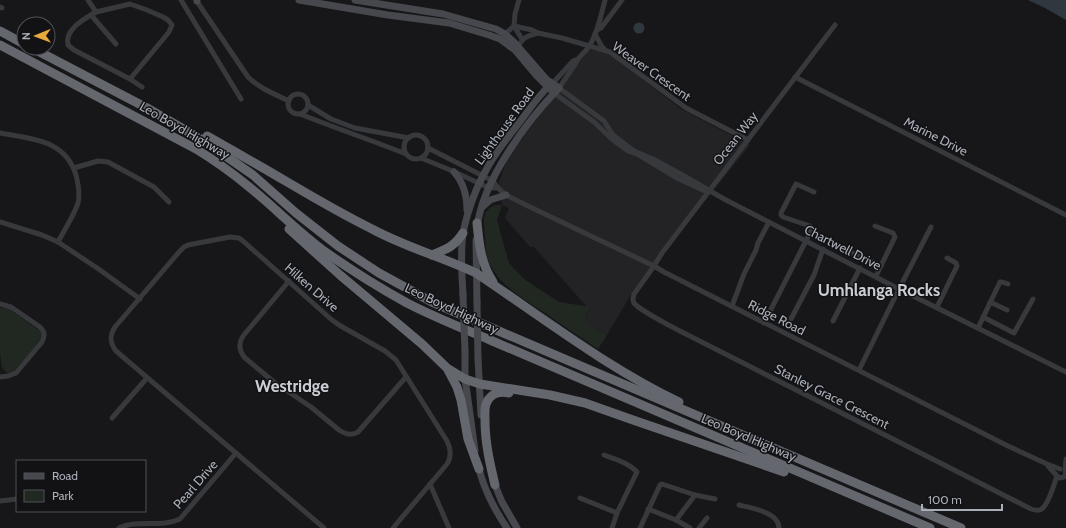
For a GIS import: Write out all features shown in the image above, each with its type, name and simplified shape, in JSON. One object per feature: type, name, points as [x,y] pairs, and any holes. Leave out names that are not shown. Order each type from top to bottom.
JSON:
[{"type":"highway","points":[[0,31],[16,40]]},
{"type":"highway","name":"Leo Boyd Highway","points":[[0,45],[163,131],[223,166],[249,186],[298,230],[324,250],[380,288],[408,303],[490,340],[930,528]]},
{"type":"highway","name":"Leo Boyd Highway","points":[[48,56],[181,127],[204,141],[253,175],[296,213],[338,246],[378,273],[432,302],[961,528]]},
{"type":"highway","points":[[98,82],[144,102],[178,120],[372,230],[476,273],[590,350],[652,388],[722,423],[805,461]]},
{"type":"highway","points":[[163,131],[205,159],[241,186],[318,256],[422,344],[447,368],[465,379],[480,384],[550,395],[585,403],[857,496]]},
{"type":"highway","points":[[477,223],[479,244],[483,262],[489,276],[496,286]]},
{"type":"highway","points":[[432,255],[453,245],[458,241],[463,233]]},
{"type":"highway","points":[[447,368],[457,387],[461,400],[468,439],[479,469]]},
{"type":"highway","points":[[495,486],[487,451],[485,423],[485,406],[491,396],[496,393],[504,392],[585,403]]},
{"type":"street","points":[[88,0],[96,12]]},
{"type":"street","points":[[181,0],[241,99]]},
{"type":"street","points":[[197,0],[248,78],[266,90],[289,101]]},
{"type":"street","points":[[299,0],[388,15],[422,19],[449,24],[489,35],[502,36],[514,26]]},
{"type":"street","points":[[355,0],[443,14],[496,29],[547,80],[550,85]]},
{"type":"street","points":[[519,0],[515,14],[514,26],[522,38]]},
{"type":"street","points":[[590,46],[596,32],[605,0]]},
{"type":"street","points":[[596,32],[602,28],[622,0]]},
{"type":"street","points":[[130,78],[169,32],[172,25],[170,22],[163,17],[130,4],[96,12],[81,21],[74,28],[67,40],[68,45],[74,50],[130,78],[142,87]]},
{"type":"street","points":[[388,15],[390,5]]},
{"type":"street","points":[[422,19],[423,11]]},
{"type":"street","points":[[91,15],[116,44]]},
{"type":"street","points":[[469,29],[471,21]]},
{"type":"street","name":"Ocean Way","points":[[654,266],[708,191],[835,25]]},
{"type":"street","name":"Weaver Crescent","points":[[514,26],[605,50],[686,108],[748,140]]},
{"type":"street","points":[[596,32],[601,46],[605,50]]},
{"type":"street","points":[[516,48],[522,38],[538,33]]},
{"type":"street","name":"Lighthouse Road","points":[[517,528],[502,502],[495,486],[489,469],[483,442],[478,359],[476,273],[477,223],[480,210],[491,184],[505,158],[520,135],[557,91],[578,59],[590,46]]},
{"type":"street","points":[[516,48],[536,75],[557,91]]},
{"type":"street","name":"Lighthouse Road","points":[[507,528],[489,496],[479,469],[472,428],[465,379],[461,266],[463,233],[471,203],[482,176],[499,149],[536,100],[573,61],[578,59]]},
{"type":"street","points":[[536,75],[539,85],[539,94],[536,100]]},
{"type":"street","name":"Marine Drive","points":[[795,77],[1066,215]]},
{"type":"street","name":"Chartwell Drive","points":[[557,91],[613,140],[628,151],[639,155],[665,172],[718,195],[1066,372]]},
{"type":"street","points":[[406,154],[405,144],[409,138],[415,135],[422,136],[427,141],[428,148],[426,154],[421,158],[414,159],[406,154],[376,142],[292,112],[288,107],[289,101],[292,96],[301,95],[306,99],[308,105],[331,119],[355,128],[409,138]]},
{"type":"street","points":[[300,114],[308,105]]},
{"type":"street","points":[[0,133],[48,143],[64,154],[74,168],[78,185],[78,203],[58,242]]},
{"type":"street","points":[[428,148],[482,176],[491,184]]},
{"type":"street","points":[[421,158],[479,183],[491,184]]},
{"type":"street","points":[[74,168],[98,161],[108,162],[154,187],[169,202]]},
{"type":"street","points":[[454,172],[460,180],[466,194],[466,220]]},
{"type":"street","name":"Ridge Road","points":[[491,184],[530,207],[654,266],[1008,446],[1047,464],[1062,474]]},
{"type":"street","points":[[764,323],[812,229],[812,227],[783,217],[781,214],[796,184],[814,192]]},
{"type":"street","points":[[480,210],[490,200],[506,194]]},
{"type":"street","points":[[0,222],[42,235],[58,242],[140,299]]},
{"type":"street","points":[[732,306],[744,274],[769,222]]},
{"type":"street","points":[[875,226],[893,233],[896,237],[876,276]]},
{"type":"street","points":[[859,370],[899,288],[931,228]]},
{"type":"street","name":"Hilken Drive","points":[[323,528],[147,378],[112,346],[112,331],[184,247],[192,244],[230,237],[235,237],[243,241],[336,322],[390,354],[396,360],[450,447],[450,456],[449,460],[430,484],[393,528]]},
{"type":"street","points":[[791,319],[814,275],[823,249]]},
{"type":"street","points":[[853,253],[881,266]]},
{"type":"street","points":[[937,307],[957,264],[947,258]]},
{"type":"street","name":"Stanley Grace Crescent","points":[[654,266],[634,294],[633,301],[636,306],[666,324],[1031,509],[1038,510],[1044,507],[1062,474],[1066,459]]},
{"type":"street","points":[[832,320],[860,268]]},
{"type":"street","points":[[289,282],[240,340],[240,349],[245,358],[274,382],[311,407],[339,430],[352,434],[358,432],[406,377]]},
{"type":"street","points":[[978,328],[1000,282],[1008,284]]},
{"type":"street","points":[[983,317],[1014,333],[1032,299]]},
{"type":"street","points":[[990,302],[1007,310]]},
{"type":"street","points":[[0,304],[11,307],[40,327],[44,334],[42,342],[16,373],[0,377]]},
{"type":"street","points":[[112,418],[147,378]]},
{"type":"street","name":"Pearl Drive","points":[[119,528],[132,524],[171,523],[184,516],[236,453]]},
{"type":"street","points":[[604,455],[622,462],[635,469],[637,472],[612,528]]},
{"type":"street","points":[[430,484],[449,528]]},
{"type":"street","points":[[640,528],[660,485],[662,484],[695,495],[715,499]]},
{"type":"street","points":[[676,520],[695,495]]},
{"type":"street","points":[[580,498],[617,514]]},
{"type":"street","points":[[0,501],[16,499]]},
{"type":"street","points":[[739,505],[768,514],[776,520],[779,524],[779,528]]},
{"type":"street","points":[[648,509],[676,520],[690,528]]},
{"type":"street","points":[[699,528],[706,518]]},
{"type":"street","points":[[174,528],[175,521]]},
{"type":"shaded area","points":[[1028,0],[1066,0],[1066,20],[1045,8]]},
{"type":"shaded area","points":[[639,22],[643,24],[645,28],[643,32],[639,34],[635,32],[633,28],[635,24]]},
{"type":"shaded area","points":[[589,50],[610,54],[681,109],[750,145],[645,275],[633,291],[607,335],[585,322],[585,318],[591,307],[587,307],[534,247],[530,247],[505,218],[509,208],[502,205],[499,182],[508,157]]},
{"type":"green space","points":[[496,205],[502,205],[497,220],[509,263],[524,279],[559,302],[591,307],[585,317],[585,322],[607,335],[598,349],[518,295],[496,275],[486,254],[484,218],[487,210]]},
{"type":"green space","points":[[0,308],[9,309],[39,330],[42,334],[41,340],[15,370],[8,373],[2,368],[0,353]]},
{"type":"district","name":"Umhlanga Rocks","points":[[879,290]]},
{"type":"district","name":"Westridge","points":[[292,386]]}]
